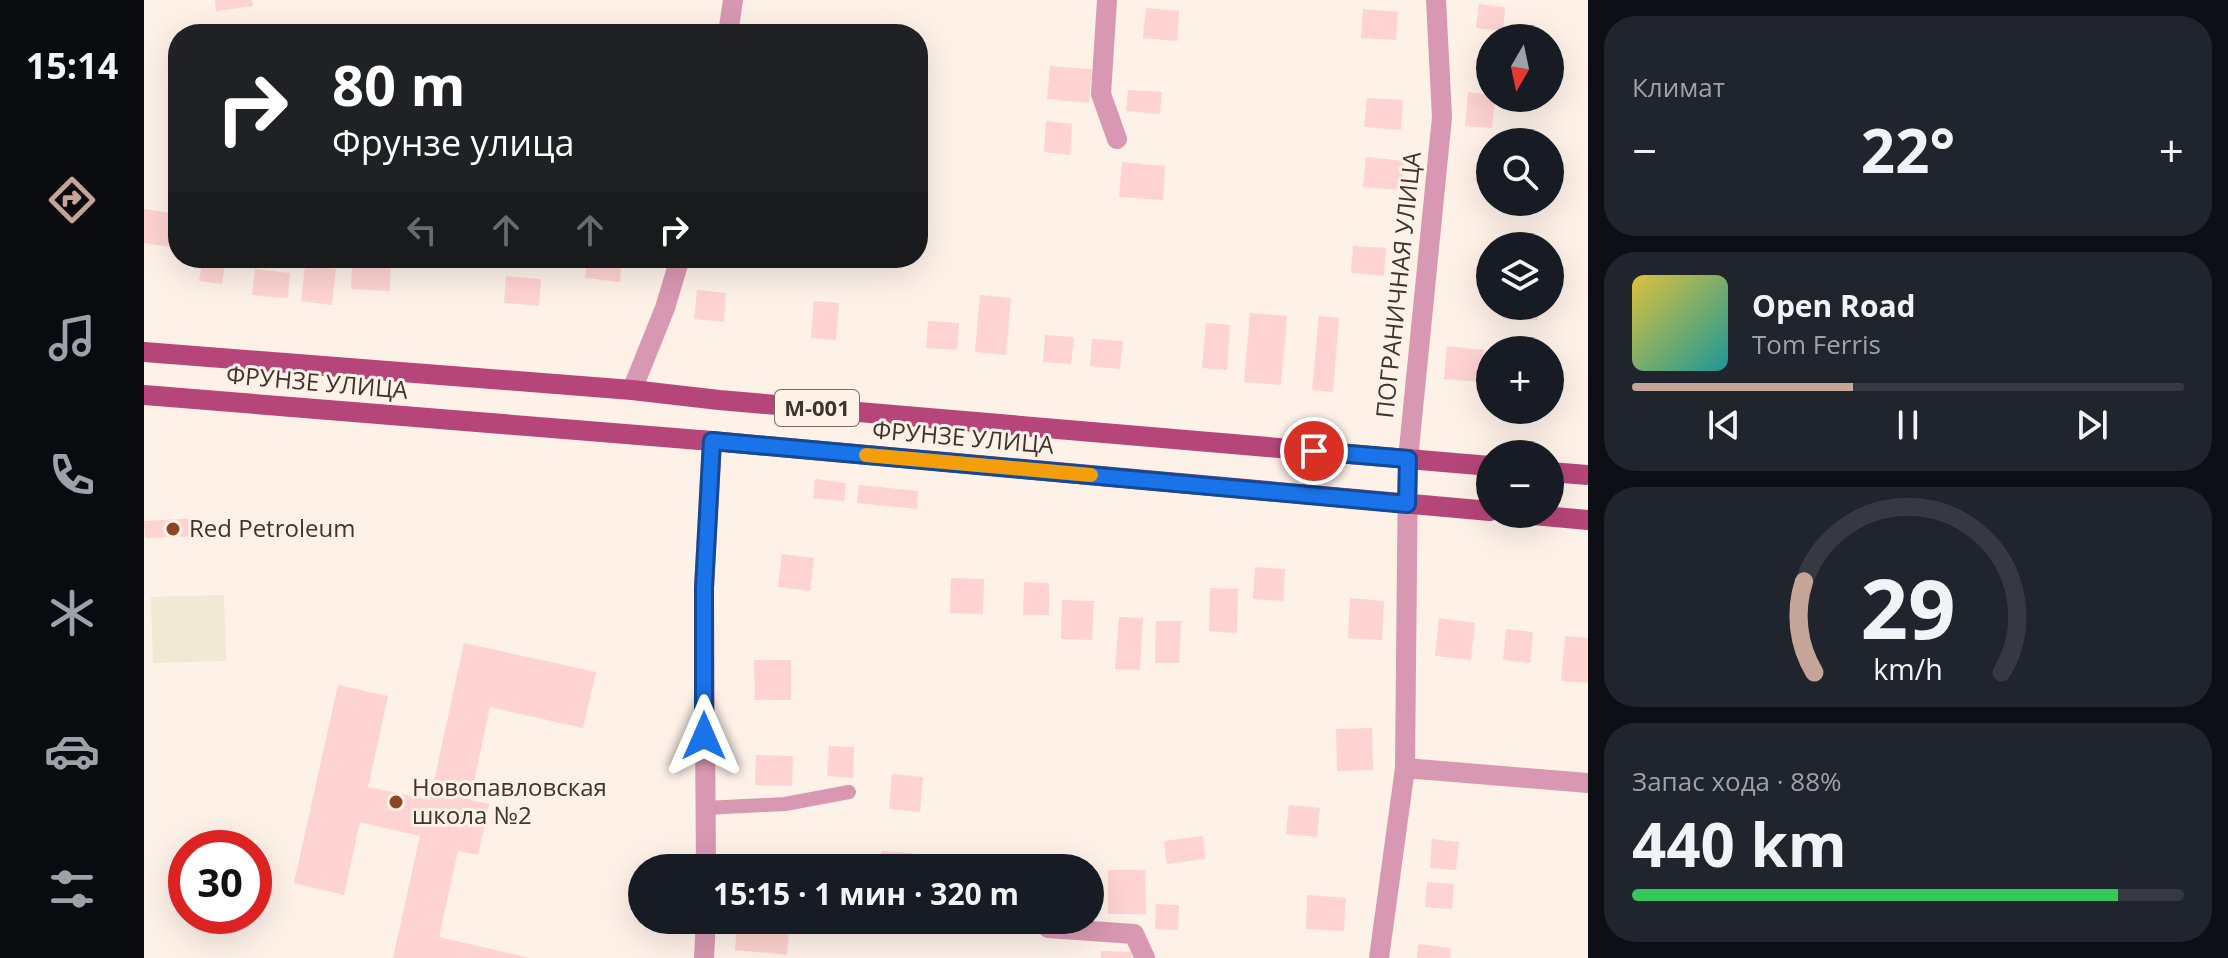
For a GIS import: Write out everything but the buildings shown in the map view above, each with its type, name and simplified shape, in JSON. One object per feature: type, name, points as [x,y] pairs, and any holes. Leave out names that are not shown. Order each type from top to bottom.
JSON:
[{"type":"main road","name":"ФРУНЗЕ УЛИЦА","points":[[144,352],[632,390],[1476,465]]},
{"type":"main road","name":"ФРУНЗЕ УЛИЦА","points":[[144,395],[712,441],[1476,510]]},
{"type":"main road","points":[[1564,473],[1588,475]]},
{"type":"main road","points":[[1564,518],[1588,520]]},
{"type":"street","points":[[729,24],[733,0]]},
{"type":"street","points":[[1107,0],[1101,94],[1117,139]]},
{"type":"street","name":"ПОГРАНИЧНАЯ УЛИЦА","points":[[1379,958],[1405,768],[1408,459],[1442,117],[1436,0]]},
{"type":"street","points":[[632,390],[665,308],[677,268]]},
{"type":"street","points":[[706,854],[704,588],[712,441]]},
{"type":"street","points":[[1405,768],[1588,783]]},
{"type":"street","points":[[1104,932],[1134,934],[1145,958]]},
{"type":"street","points":[[704,958],[705,934]]},
{"type":"lane","points":[[705,808],[785,804],[849,792]]},
{"type":"shaded area","points":[[224,595],[226,661],[153,663],[151,597]]},
{"type":"slow traffic","points":[[866,455],[1091,475]]},
{"type":"place","name":"Red Petroleum","points":[[173,529]]},
{"type":"place","name":"Новопавловская школа №2","points":[[396,802]]},
{"type":"route","points":[[704,736],[704,588],[712,441],[1407,504],[1408,459],[1314,451]]}]
